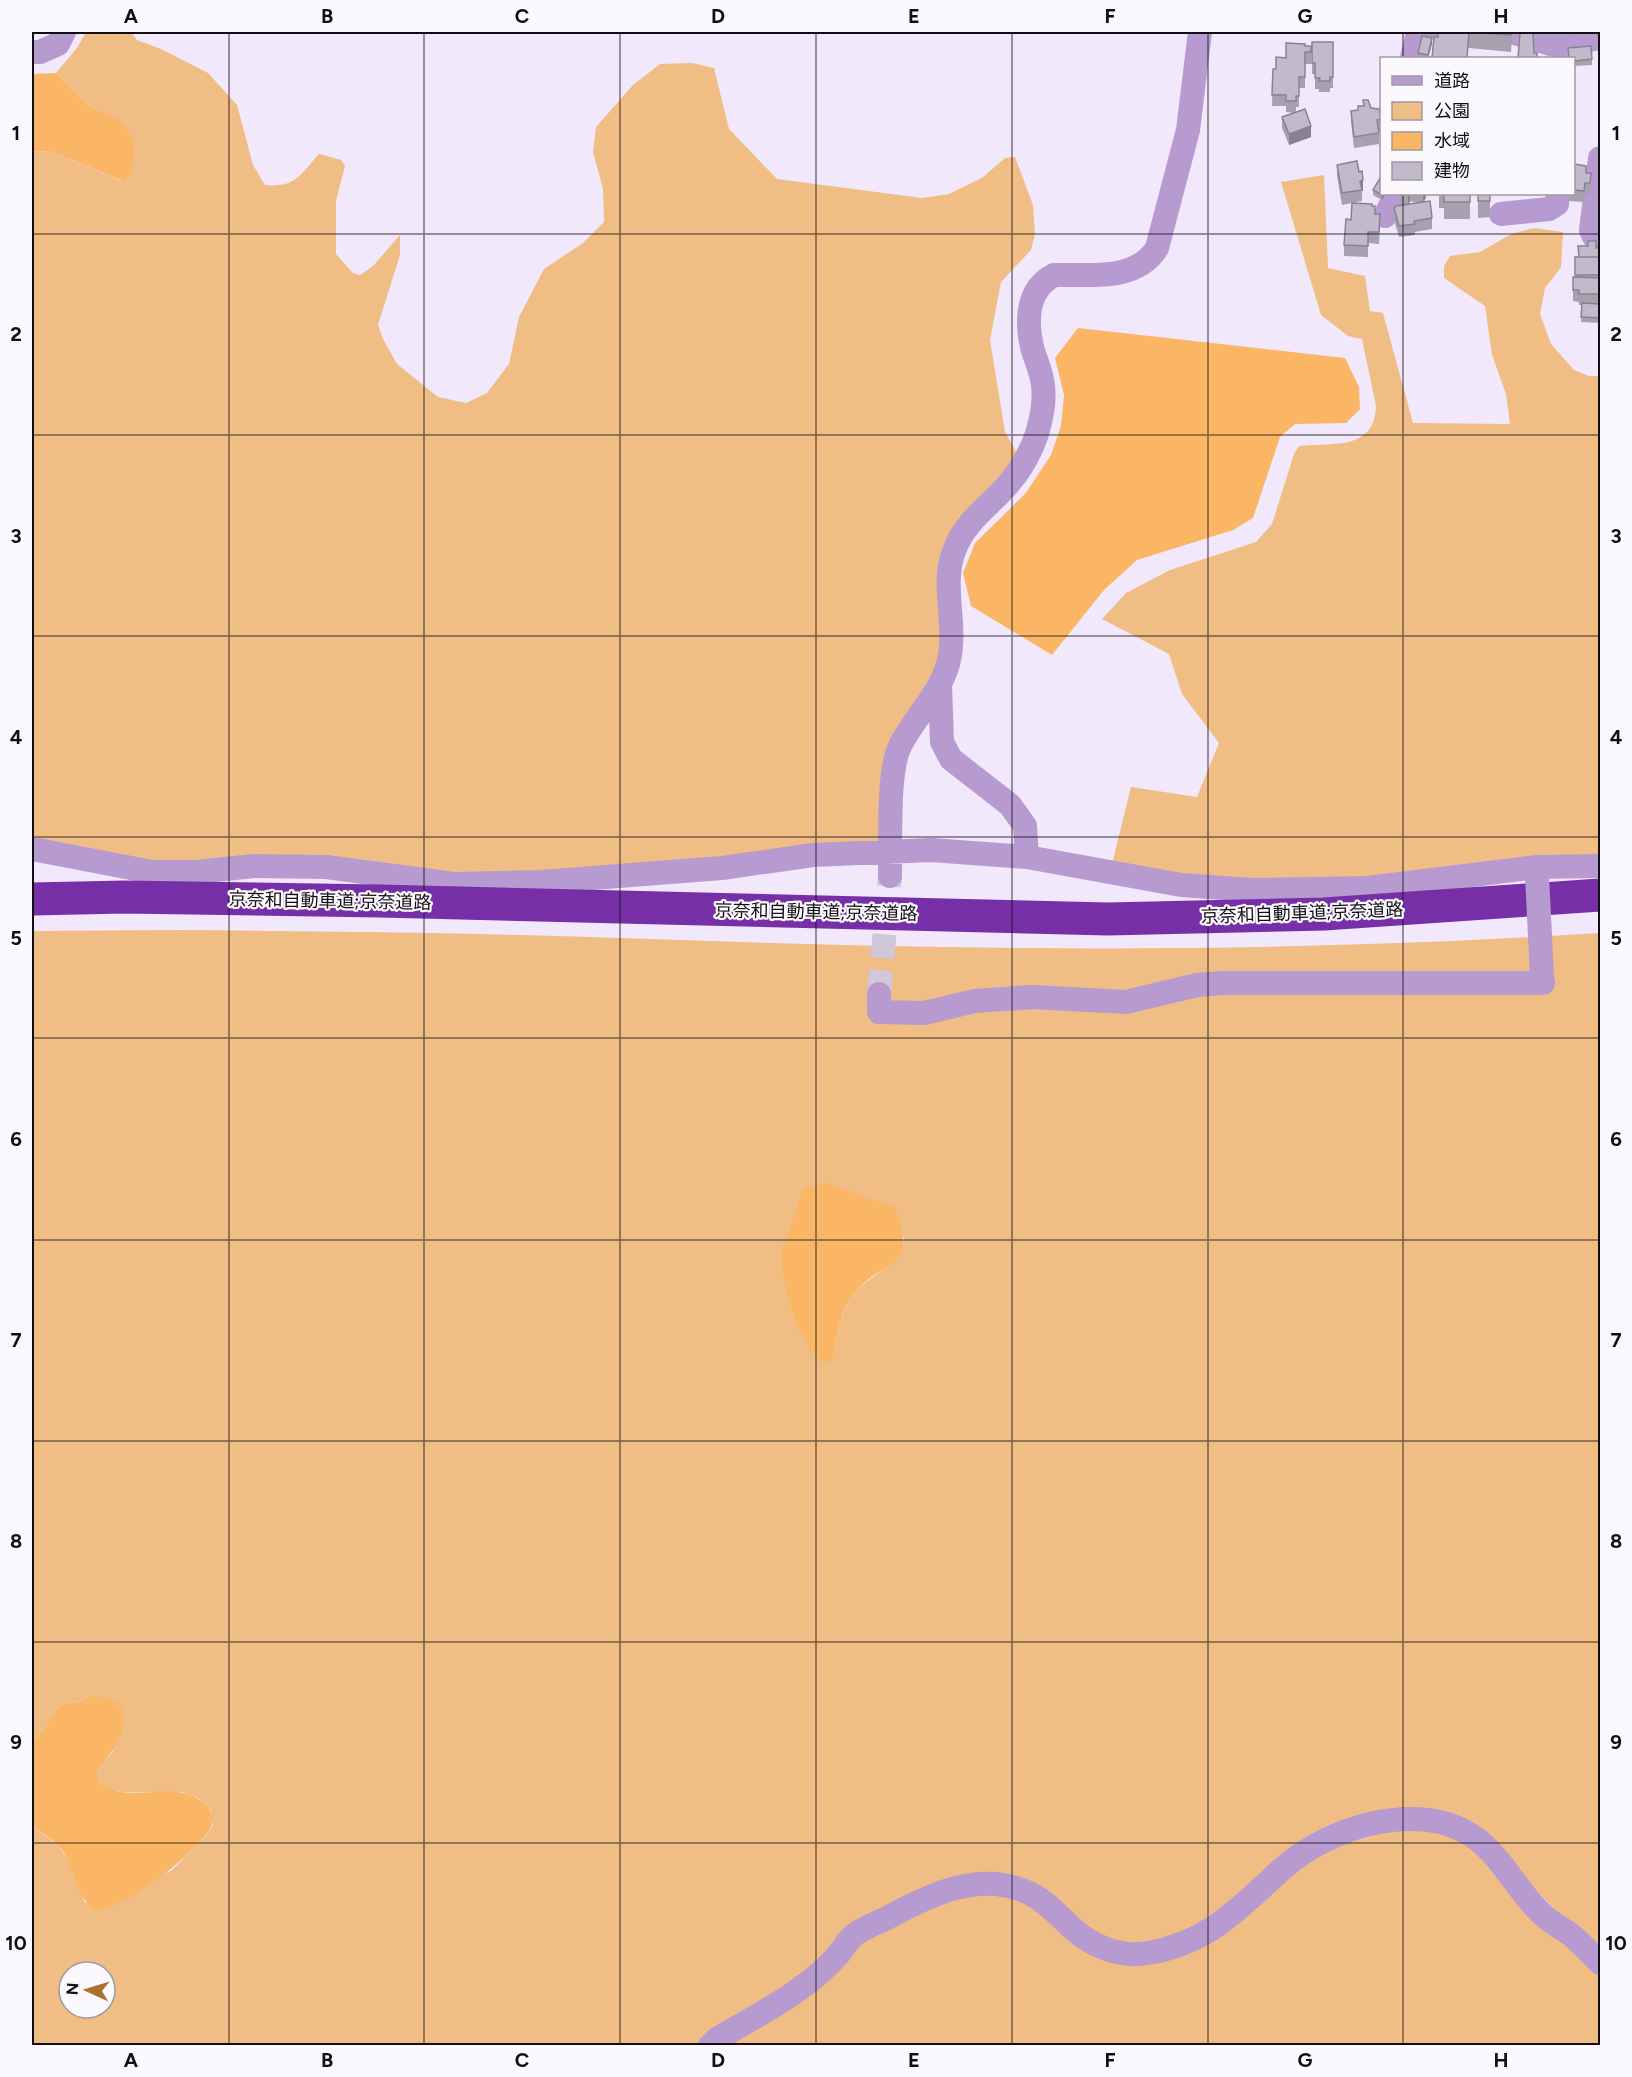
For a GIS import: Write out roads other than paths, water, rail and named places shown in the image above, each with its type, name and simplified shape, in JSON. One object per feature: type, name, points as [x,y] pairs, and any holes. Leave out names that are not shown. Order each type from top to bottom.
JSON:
[{"type":"highway","name":"京奈和自動車道;京奈道路","points":[[32,899],[125,897],[380,901],[1108,919],[1324,914],[1600,895]]},
{"type":"highway","name":"京奈和自動車道;京奈道路","points":[[32,912],[179,910],[381,913],[878,927],[1105,928],[1352,926],[1474,922],[1600,914]]},
{"type":"street","points":[[32,52],[40,52],[58,45],[64,32]]},
{"type":"street","points":[[891,865],[893,771],[898,748],[912,724],[940,686],[948,663],[952,631],[948,583],[952,553],[964,531],[1011,481],[1031,449],[1041,417],[1043,384],[1032,346],[1030,304],[1045,280],[1054,275],[1126,272],[1144,264],[1152,257],[1157,248],[1188,130],[1200,32]]},
{"type":"street","points":[[1412,57],[1418,32]]},
{"type":"street","points":[[1511,32],[1544,50],[1600,38]]},
{"type":"street","points":[[1600,158],[1591,230],[1594,237],[1600,240]]},
{"type":"street","points":[[1385,216],[1396,195]]},
{"type":"street","points":[[1501,214],[1549,208],[1557,204],[1558,195]]},
{"type":"street","points":[[940,686],[942,742],[951,759],[1015,812],[1025,826],[1027,857]]},
{"type":"street","points":[[32,849],[152,872],[196,872],[254,866],[326,867],[454,884],[541,882],[722,868],[813,855],[891,865],[931,850],[1027,857],[1181,885],[1252,890],[1368,888],[1600,866]]},
{"type":"street","points":[[879,994],[879,1012],[924,1013],[975,1001],[1032,997],[1126,1002],[1197,985],[1543,983],[1537,871]]},
{"type":"street","points":[[710,2046],[717,2039],[803,1987],[839,1954],[854,1935],[915,1903],[960,1886],[993,1883],[1020,1889],[1042,1900],[1085,1940],[1115,1951],[1148,1953],[1205,1935],[1226,1921],[1284,1867],[1324,1840],[1395,1819],[1444,1822],[1477,1838],[1540,1913],[1571,1935],[1600,1963]]},
{"type":"water","points":[[56,73],[88,105],[117,118],[131,136],[135,151],[131,173],[123,181],[53,152],[32,151],[32,74]]},
{"type":"water","points":[[1078,328],[1345,358],[1359,387],[1360,409],[1346,423],[1295,424],[1280,437],[1253,518],[1233,530],[1137,560],[1104,590],[1052,655],[971,606],[963,573],[975,543],[1025,494],[1051,455],[1061,426],[1064,395],[1055,358]]},
{"type":"water","points":[[827,1183],[895,1208],[902,1230],[903,1245],[900,1255],[894,1262],[863,1284],[852,1297],[841,1319],[833,1359],[823,1362],[810,1349],[795,1321],[783,1278],[782,1252],[803,1189]]},
{"type":"water","points":[[89,1696],[107,1699],[119,1705],[123,1714],[120,1737],[97,1772],[99,1782],[120,1792],[188,1794],[207,1806],[213,1818],[207,1834],[172,1868],[150,1885],[99,1911],[91,1907],[80,1892],[69,1862],[58,1845],[32,1826],[32,1745],[60,1705],[81,1701]]},
{"type":"tunnel","points":[[879,994],[890,876]]}]
